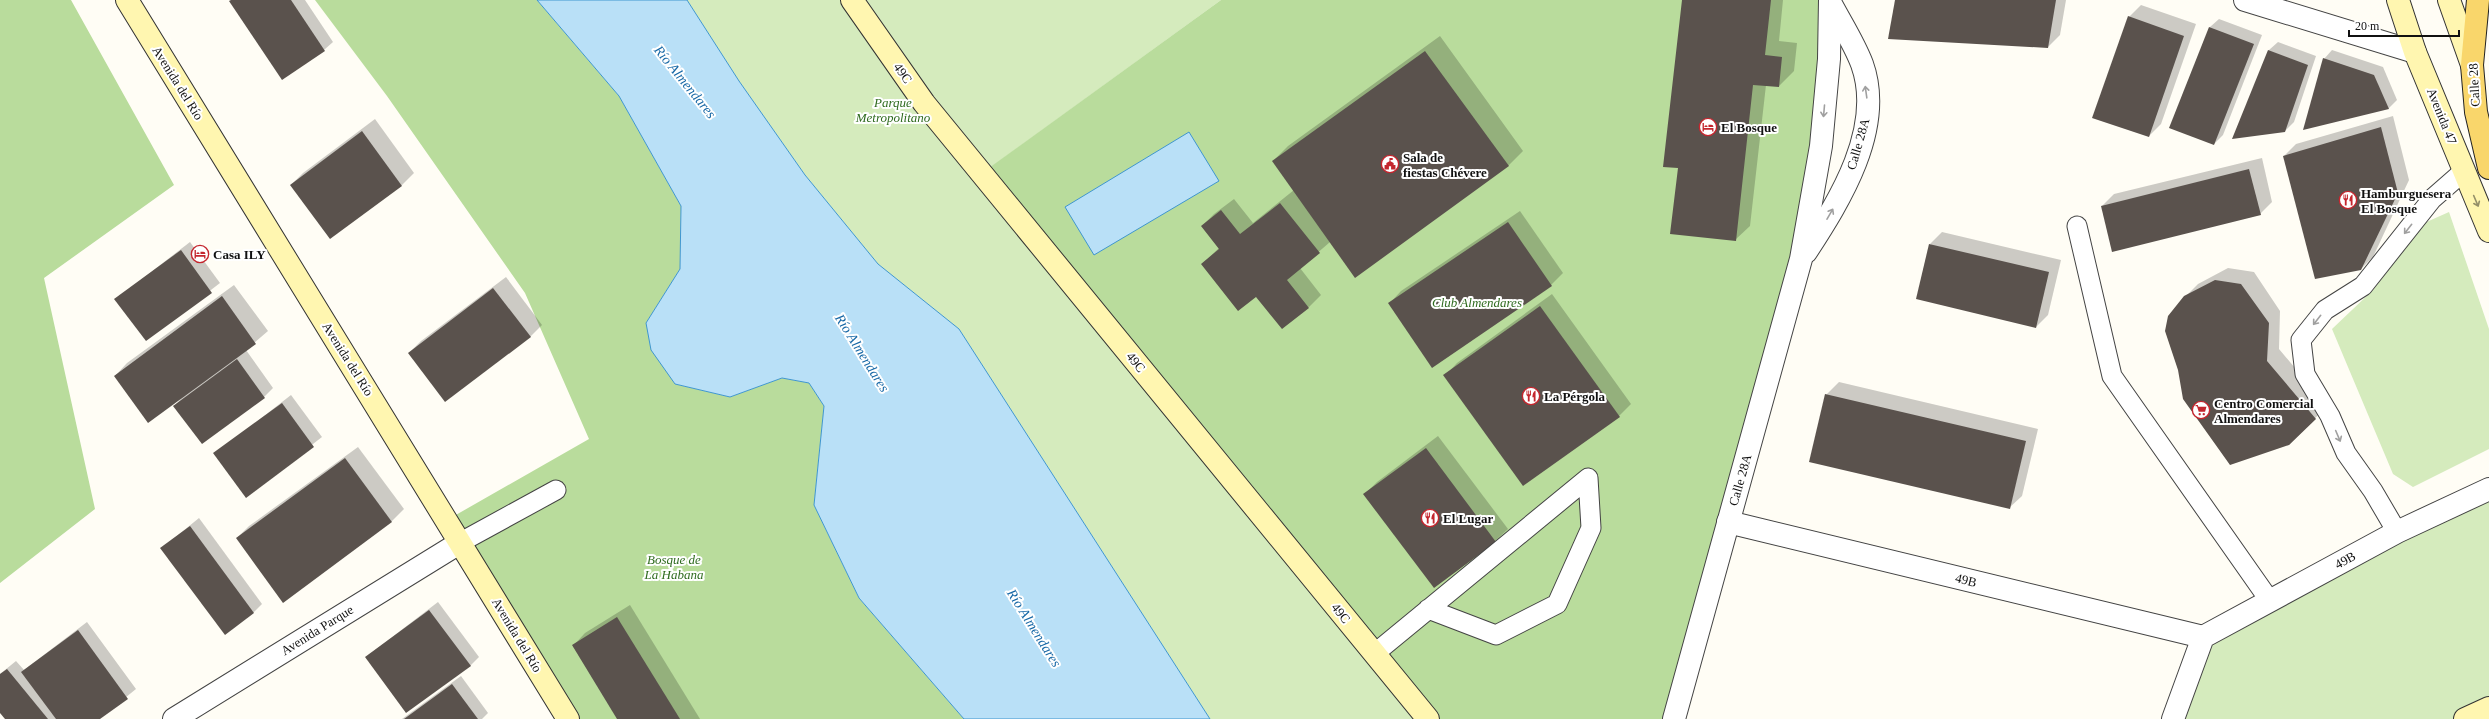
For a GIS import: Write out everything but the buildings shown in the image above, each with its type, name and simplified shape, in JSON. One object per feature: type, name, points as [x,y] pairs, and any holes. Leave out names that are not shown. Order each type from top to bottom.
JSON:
[{"type":"main road","name":"Calle 28","points":[[2478,0],[2472,65],[2476,112],[2489,168]]},
{"type":"street","name":"Avenida del Río","points":[[127,0],[461,542],[568,719]]},
{"type":"street","name":"49C","points":[[852,0],[924,103],[1428,719]]},
{"type":"street","name":"Calle 28A","points":[[1660,719],[1676,710],[1802,259],[1821,146],[1829,59],[1830,0]]},
{"type":"street","name":"Calle 28A","points":[[1802,259],[1841,194],[1857,155],[1865,127],[1868,97],[1862,64],[1830,0]]},
{"type":"street","points":[[2244,0],[2415,52]]},
{"type":"street","name":"Avenida 47","points":[[2398,0],[2415,52],[2489,231]]},
{"type":"street","points":[[2449,0],[2472,65]]},
{"type":"street","name":"49B","points":[[1728,522],[2203,637],[2397,532],[2489,489]]},
{"type":"street","name":"Avenida Parque","points":[[174,719],[461,542]]},
{"type":"street","points":[[2173,719],[2203,637]]},
{"type":"street","points":[[2465,719],[2489,708]]},
{"type":"lane","points":[[2397,532],[2373,491],[2346,453],[2330,416],[2305,374],[2301,340],[2325,310],[2363,286],[2432,199],[2464,172]]},
{"type":"lane","points":[[2078,226],[2112,376],[2270,601]]},
{"type":"lane","points":[[1374,654],[1588,478],[1591,528],[1556,604],[1496,635],[1428,610]]},
{"type":"lane","points":[[461,542],[556,490]]},
{"type":"green space","points":[[0,0],[71,0],[174,185],[44,278],[95,509],[0,583]]},
{"type":"green space","name":"Bosque de La Habana","points":[[315,0],[537,0],[619,96],[681,206],[680,269],[646,323],[675,384],[730,397],[782,378],[809,383],[824,406],[814,505],[859,598],[964,719],[567,719],[447,520],[589,439],[525,293],[387,96]]},
{"type":"green space","name":"Parque Metropolitano","points":[[687,0],[1221,0],[983,173],[1428,719],[1210,719],[959,329],[878,264],[805,175],[739,81]]},
{"type":"green space","name":"Club Almendares","points":[[1221,0],[1830,0],[1821,146],[1674,719],[1427,719],[982,173]]},
{"type":"green space","points":[[2449,212],[2489,329],[2489,449],[2413,487],[2393,474],[2332,329],[2373,290],[2422,224]]},
{"type":"green space","points":[[2489,489],[2489,719],[2173,719],[2203,637]]},
{"type":"water","name":"Río Almendares","points":[[537,0],[687,0],[739,81],[805,175],[878,264],[959,329],[1210,719],[964,719],[859,598],[814,505],[824,406],[809,383],[782,378],[730,397],[675,384],[651,350],[646,323],[680,269],[681,206],[619,96]]},
{"type":"water","points":[[1189,132],[1219,181],[1094,255],[1065,207]]},
{"type":"place","name":"El Bosque","points":[[1708,127]]},
{"type":"place","name":"Sala de fiestas Chévere","points":[[1390,164]]},
{"type":"place","name":"Hamburguesera El Bosque","points":[[2348,200]]},
{"type":"place","name":"Casa ILY","points":[[200,254]]},
{"type":"place","name":"La Pérgola","points":[[1531,396]]},
{"type":"place","name":"Centro Comercial Almendares","points":[[2201,410]]},
{"type":"place","name":"El Lugar","points":[[1430,518]]}]
